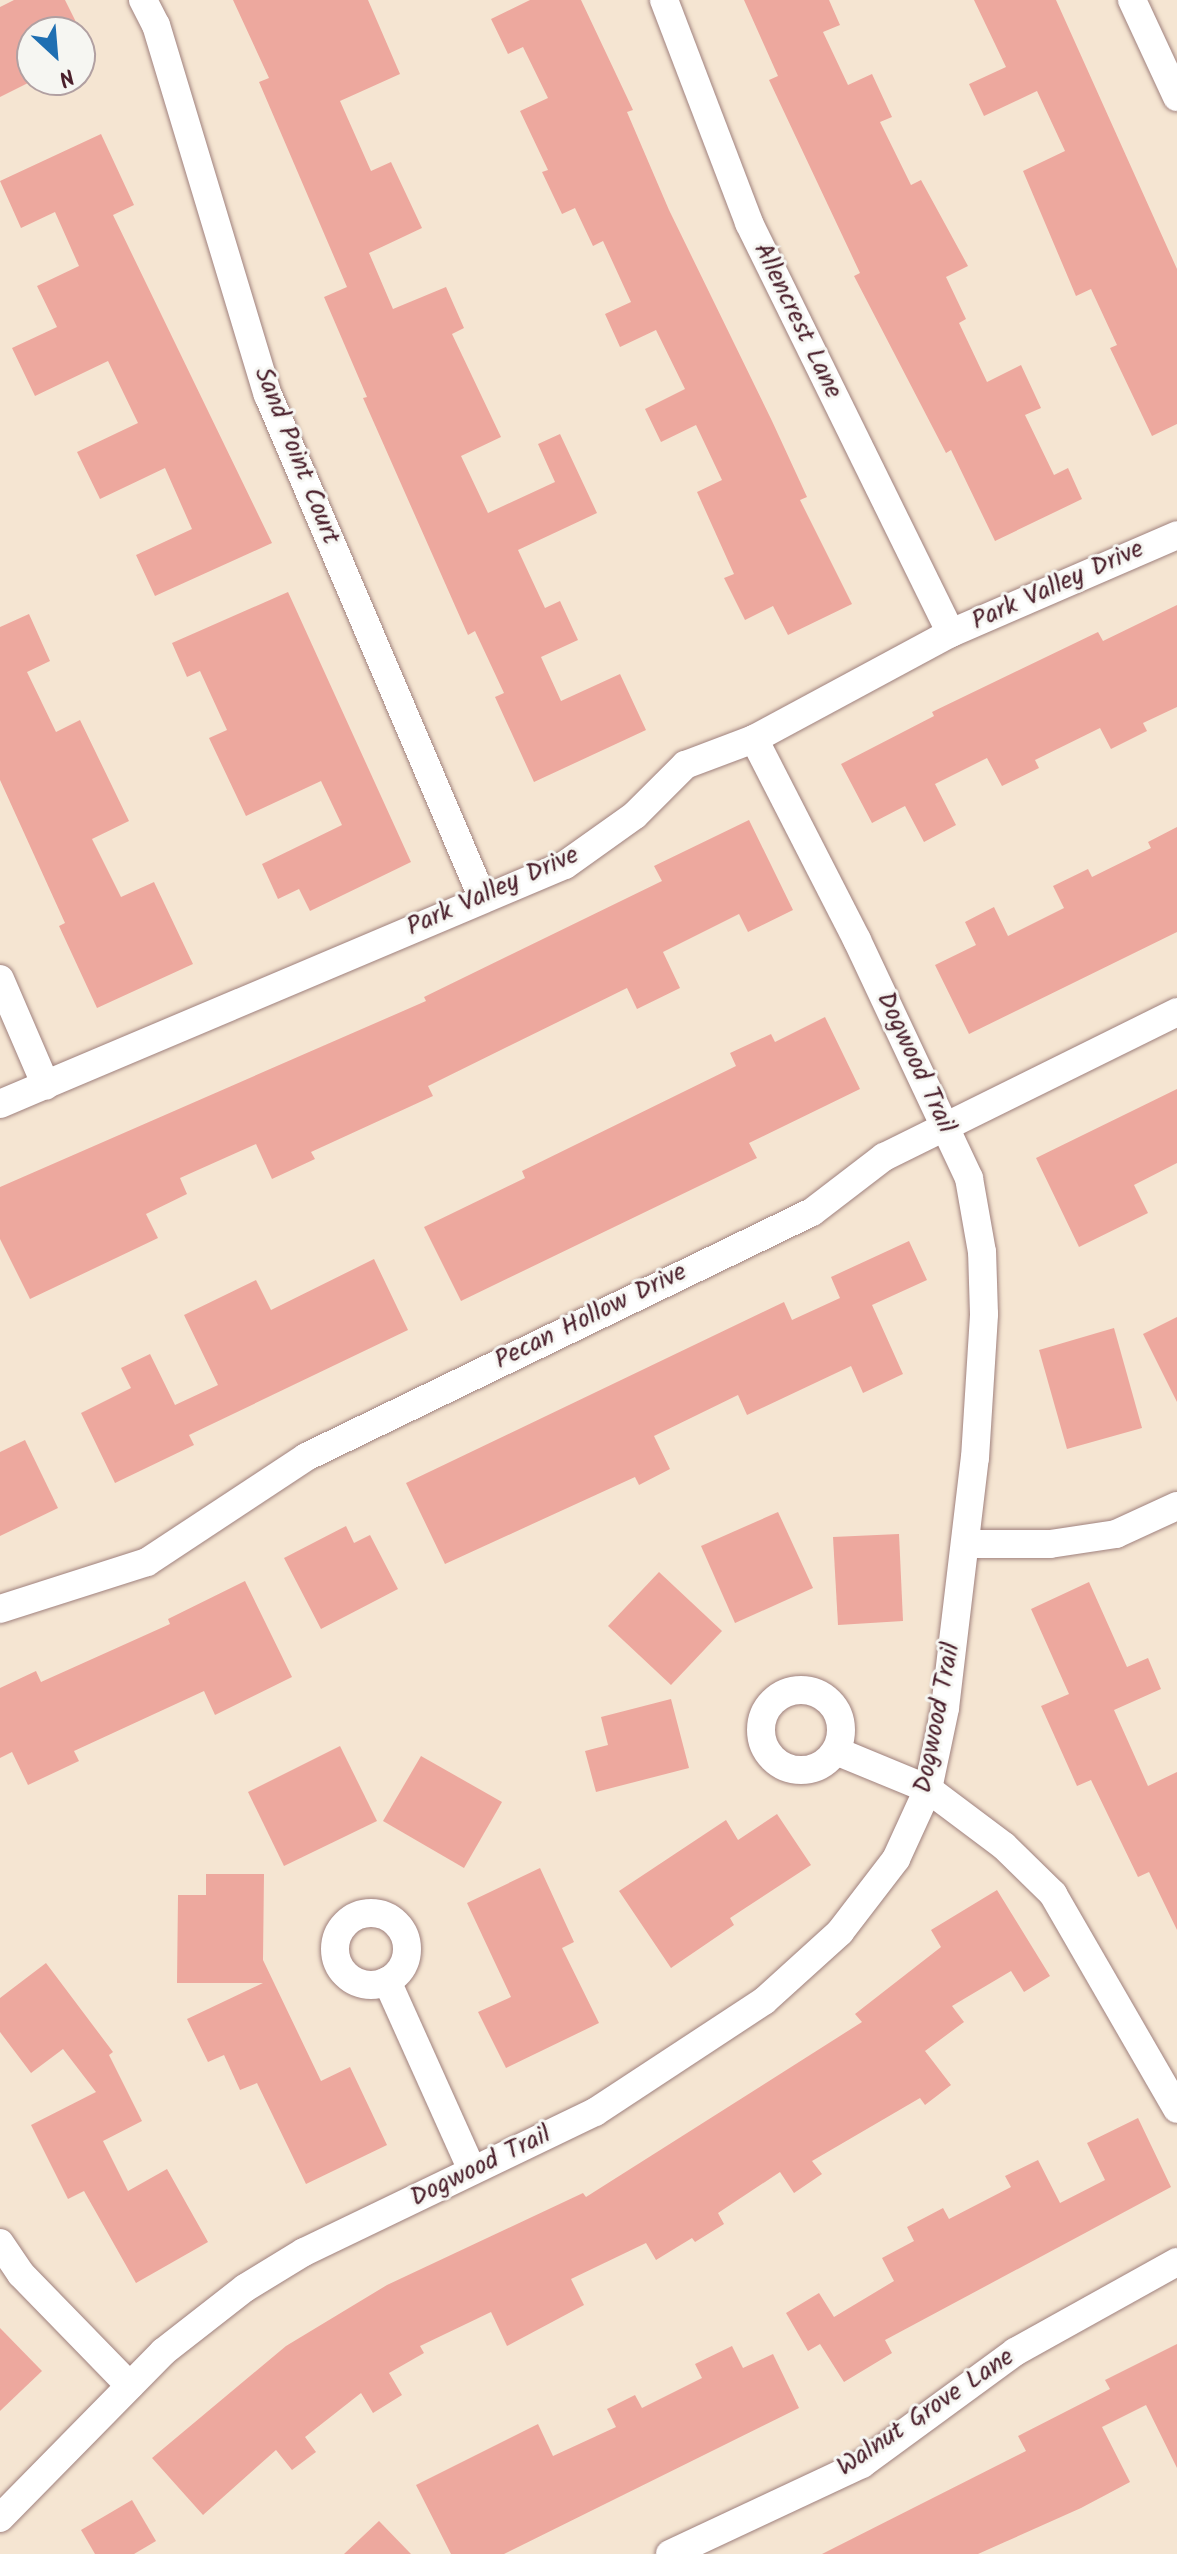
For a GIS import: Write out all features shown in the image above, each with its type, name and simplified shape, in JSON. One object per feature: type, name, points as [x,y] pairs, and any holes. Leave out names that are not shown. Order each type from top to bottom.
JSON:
[{"type":"street","name":"Sand Point Court","points":[[143,0],[156,25],[268,395],[483,899]]},
{"type":"street","name":"Allencrest Lane","points":[[664,0],[749,223],[951,633]]},
{"type":"street","points":[[1132,0],[1175,86]]},
{"type":"street","name":"Park Valley Drive","points":[[0,1104],[565,865],[635,815],[685,765],[754,739],[951,633],[1177,535]]},
{"type":"street","name":"Dogwood Trail","points":[[0,2518],[163,2352],[245,2288],[304,2252],[609,2104],[764,2001],[840,1932],[896,1859],[928,1789],[966,1544],[983,1347],[982,1252],[969,1178],[857,940],[754,739]]},
{"type":"street","points":[[0,979],[46,1086]]},
{"type":"street","name":"Pecan Hollow Drive","points":[[0,1609],[147,1562],[306,1457],[812,1212],[884,1157],[1177,1012]]},
{"type":"street","points":[[966,1544],[1050,1544],[1116,1534],[1177,1506]]},
{"type":"street","points":[[836,1751],[928,1789],[1004,1846],[1053,1894],[1177,2109]]},
{"type":"street","points":[[387,1981],[472,2170]]},
{"type":"street","points":[[0,2243],[21,2274],[130,2386]]},
{"type":"street","name":"Walnut Grove Lane","points":[[670,2554],[862,2464],[1015,2352],[1177,2262]]},
{"type":"building","points":[[14,0],[65,0],[73,16],[16,16],[16,89],[0,97],[0,7]]},
{"type":"building","points":[[233,0],[368,0],[400,74],[340,101],[371,171],[391,162],[422,228],[369,253],[393,309],[446,287],[464,328],[452,334],[501,437],[461,456],[488,513],[555,482],[538,444],[560,434],[597,513],[518,550],[545,608],[560,601],[578,640],[541,657],[561,701],[620,674],[646,730],[534,782],[495,697],[504,693],[475,631],[468,635],[363,398],[367,397],[324,297],[347,287],[259,82],[269,78]]},
{"type":"building","points":[[530,0],[581,0],[633,110],[627,112],[669,210],[772,421],[807,497],[800,500],[852,604],[788,635],[773,606],[745,620],[724,578],[734,574],[697,492],[722,480],[696,425],[661,442],[645,409],[685,389],[656,330],[620,347],[605,314],[631,302],[603,241],[593,246],[575,208],[562,214],[542,172],[548,170],[520,111],[548,98],[523,47],[508,54],[491,19]]},
{"type":"building","points":[[744,0],[829,0],[840,25],[823,32],[848,85],[872,74],[892,117],[880,122],[911,185],[921,180],[968,266],[946,277],[966,319],[959,323],[987,382],[1021,365],[1041,408],[1025,415],[1054,475],[1068,468],[1082,499],[995,541],[951,450],[946,453],[854,276],[860,273],[769,80],[778,76]]},
{"type":"building","points":[[974,0],[1056,0],[1177,269],[1177,424],[1152,436],[1110,348],[1117,345],[1091,289],[1076,296],[1023,171],[1065,151],[1037,91],[984,116],[969,84],[1006,67]]},
{"type":"building","points":[[101,134],[134,205],[113,215],[272,543],[155,596],[136,555],[192,529],[165,468],[100,499],[77,452],[138,423],[108,361],[35,396],[12,348],[57,327],[37,286],[79,266],[55,212],[21,228],[0,181]]},
{"type":"building","points":[[288,592],[411,862],[310,911],[299,889],[278,899],[262,864],[342,825],[321,781],[246,816],[209,738],[227,730],[200,671],[187,677],[172,643]]},
{"type":"building","points":[[1177,605],[1177,707],[1143,723],[1147,731],[1111,749],[1100,728],[1035,760],[1039,768],[1002,786],[987,758],[935,784],[956,825],[924,842],[905,806],[872,823],[841,764],[934,716],[932,712],[1098,632],[1103,641]]},
{"type":"building","points":[[29,614],[50,661],[27,672],[56,732],[80,720],[129,821],[92,839],[121,897],[154,882],[193,964],[97,1008],[59,926],[65,923],[0,780],[0,627]]},
{"type":"building","points":[[749,820],[793,910],[748,932],[739,914],[663,952],[680,988],[637,1009],[627,988],[428,1086],[433,1096],[311,1152],[315,1159],[272,1179],[256,1144],[180,1178],[187,1194],[146,1214],[158,1238],[30,1299],[0,1239],[0,1187],[426,1001],[424,997],[662,881],[654,866]]},
{"type":"building","points":[[1177,827],[1177,932],[969,1034],[935,965],[976,945],[965,922],[994,907],[1008,936],[1064,908],[1053,886],[1088,869],[1092,877],[1151,848],[1148,842]]},
{"type":"building","points":[[825,1017],[860,1089],[749,1143],[757,1158],[461,1301],[424,1227],[525,1178],[522,1171],[736,1066],[730,1053],[771,1034],[775,1042]]},
{"type":"building","points":[[1177,1089],[1177,1163],[1134,1185],[1148,1213],[1079,1247],[1036,1158]]},
{"type":"building","points":[[909,1241],[927,1280],[872,1305],[903,1374],[863,1393],[851,1366],[747,1415],[738,1395],[654,1436],[670,1469],[639,1485],[635,1477],[445,1564],[406,1483],[784,1302],[792,1320],[840,1298],[831,1277]]},
{"type":"building","points":[[374,1259],[408,1330],[189,1435],[194,1445],[115,1483],[81,1413],[131,1388],[121,1368],[150,1354],[175,1405],[218,1385],[184,1315],[256,1280],[271,1310]]},
{"type":"building","points":[[1177,1317],[1177,1402],[1143,1334]]},
{"type":"building","points":[[1114,1328],[1142,1428],[1067,1449],[1039,1350]]},
{"type":"building","points":[[25,1440],[58,1508],[0,1536],[0,1452]]},
{"type":"building","points":[[778,1512],[813,1588],[735,1623],[701,1546]]},
{"type":"building","points":[[346,1526],[354,1543],[370,1535],[398,1589],[321,1629],[284,1558]]},
{"type":"building","points":[[899,1534],[903,1621],[838,1625],[833,1537]]},
{"type":"building","points":[[659,1572],[722,1631],[671,1685],[608,1626]]},
{"type":"building","points":[[245,1581],[292,1677],[215,1715],[204,1691],[74,1751],[79,1761],[28,1785],[12,1752],[0,1758],[0,1688],[36,1671],[41,1682],[170,1624],[168,1619]]},
{"type":"building","points":[[1089,1582],[1127,1667],[1148,1658],[1161,1689],[1114,1710],[1148,1786],[1177,1772],[1177,1930],[1149,1872],[1138,1877],[1091,1780],[1077,1786],[1041,1706],[1069,1694],[1031,1609]]},
{"type":"building","points":[[671,1699],[689,1768],[596,1792],[585,1751],[608,1745],[601,1717]]},
{"type":"building","points":[[340,1746],[377,1821],[284,1866],[248,1792]]},
{"type":"building","points":[[421,1756],[502,1802],[464,1868],[383,1821]]},
{"type":"building","points":[[777,1814],[811,1865],[730,1918],[734,1925],[671,1968],[619,1891],[726,1820],[738,1840]]},
{"type":"building","points":[[540,1868],[574,1942],[562,1948],[599,2023],[506,2068],[478,2012],[511,1997],[467,1903]]},
{"type":"building","points":[[206,1874],[264,1874],[263,1960],[321,2081],[350,2067],[387,2145],[306,2184],[257,2083],[240,2090],[224,2055],[208,2062],[187,2019],[263,1983],[177,1983],[178,1895],[206,1895]]},
{"type":"building","points":[[997,1890],[1050,1976],[1024,1992],[1011,1971],[952,2006],[964,2022],[925,2051],[951,2085],[925,2105],[920,2098],[812,2161],[822,2174],[794,2193],[780,2172],[718,2213],[724,2224],[695,2242],[692,2238],[656,2260],[646,2243],[571,2279],[584,2305],[507,2346],[491,2312],[420,2346],[424,2353],[389,2373],[402,2395],[373,2413],[361,2393],[305,2437],[316,2452],[292,2470],[276,2450],[203,2515],[152,2458],[286,2346],[387,2285],[583,2193],[586,2197],[862,2022],[855,2014],[941,1947],[931,1930]]},
{"type":"building","points":[[46,1963],[113,2052],[109,2055],[142,2121],[103,2141],[128,2191],[167,2169],[208,2242],[136,2283],[84,2191],[68,2199],[31,2125],[96,2092],[63,2049],[31,2073],[0,2032],[0,1998]]},
{"type":"building","points":[[1138,2118],[1171,2187],[885,2340],[892,2353],[844,2382],[820,2344],[808,2351],[786,2313],[819,2293],[834,2317],[894,2281],[882,2258],[914,2241],[907,2227],[943,2208],[949,2219],[1011,2187],[1005,2176],[1038,2160],[1060,2203],[1105,2180],[1087,2143]]},
{"type":"building","points":[[0,2328],[42,2371],[0,2411]]},
{"type":"building","points":[[1177,2344],[1177,2468],[1146,2405],[1102,2427],[1130,2482],[1081,2508],[978,2554],[822,2554],[1026,2451],[1018,2436],[1110,2389],[1105,2380]]},
{"type":"building","points":[[732,2346],[743,2368],[773,2354],[799,2408],[504,2554],[451,2554],[416,2485],[538,2424],[553,2456],[616,2427],[607,2409],[635,2395],[642,2408],[702,2378],[695,2364]]},
{"type":"building","points":[[132,2500],[156,2541],[134,2554],[95,2554],[81,2530]]},
{"type":"building","points":[[379,2521],[411,2554],[344,2554]]}]
